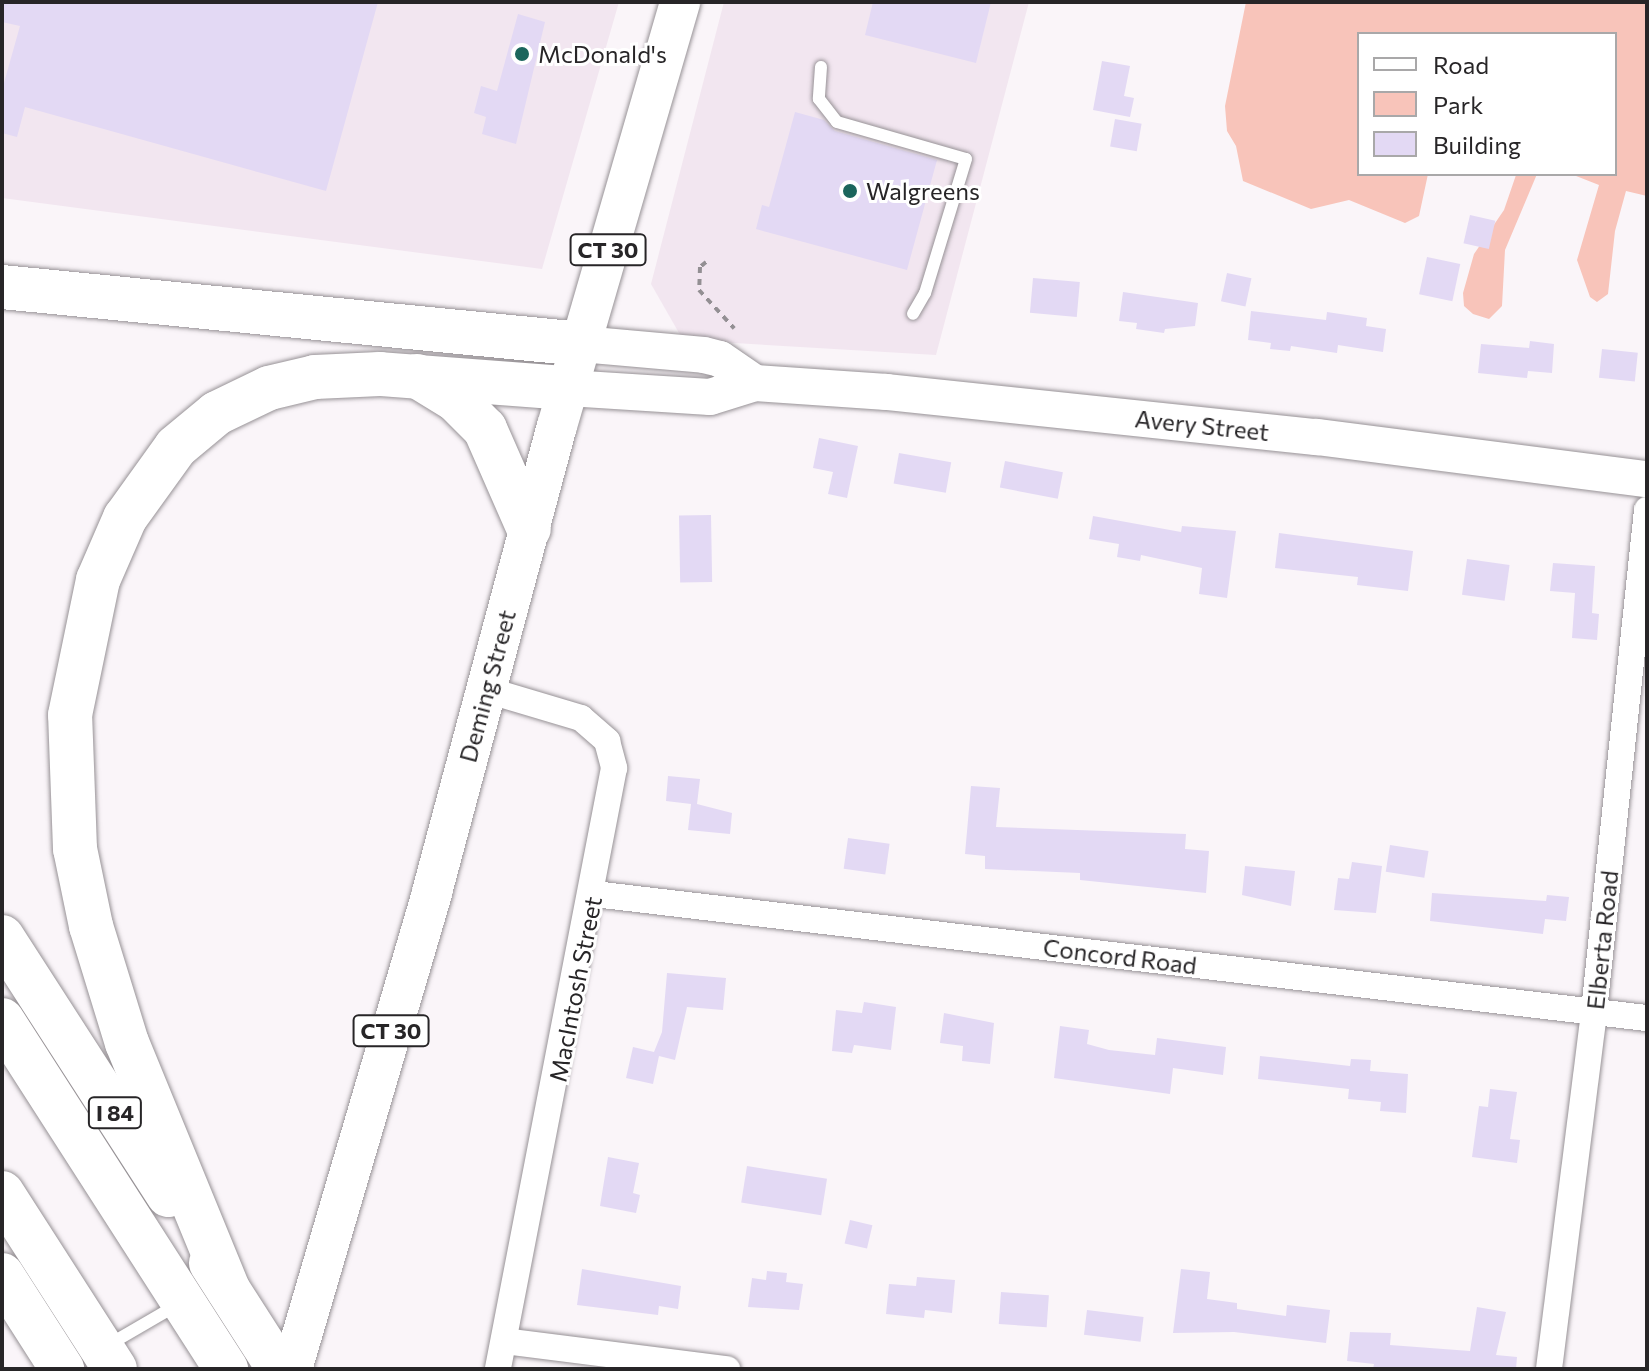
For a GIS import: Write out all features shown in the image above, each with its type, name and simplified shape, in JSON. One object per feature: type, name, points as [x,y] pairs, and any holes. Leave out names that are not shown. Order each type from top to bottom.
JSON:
[{"type":"highway","points":[[2,287],[581,344]]},
{"type":"highway","points":[[228,1289],[127,1043],[91,926],[69,779],[70,715],[80,646],[98,580],[125,518],[157,468],[196,429],[244,399],[292,381],[343,374],[415,375],[568,388]]},
{"type":"highway","points":[[415,375],[456,400],[485,429],[529,529]]},
{"type":"highway","name":"I 84","points":[[2,937],[279,1369]]},
{"type":"highway","points":[[2,1020],[226,1369]]},
{"type":"highway","points":[[2,1193],[108,1359]]},
{"type":"highway","points":[[2,1275],[62,1369]]},
{"type":"main road","name":"Deming Street","points":[[292,1369],[680,2]]},
{"type":"main road","name":"Avery Street","points":[[581,344],[704,355],[720,359],[755,383]]},
{"type":"main road","name":"Avery Street","points":[[568,388],[710,397],[755,383],[1317,437],[1647,479]]},
{"type":"street","name":"Elberta Road","points":[[1549,1369],[1594,1011],[1647,510]]},
{"type":"street","name":"MacIntosh Street","points":[[487,690],[581,718],[607,741],[614,780],[594,894],[498,1368]]},
{"type":"street","name":"Concord Road","points":[[594,894],[1647,1018]]},
{"type":"street","points":[[504,1341],[727,1369]]},
{"type":"lane","points":[[821,67],[819,99],[837,122],[966,159],[925,293],[913,314]]},
{"type":"lane","points":[[108,1359],[183,1302]]},
{"type":"path","points":[[706,262],[700,267],[699,290],[734,328]]},
{"type":"shaded area","points":[[2,2],[619,2],[542,269],[2,198]]},
{"type":"shaded area","points":[[724,2],[1029,2],[936,355],[683,340],[651,284]]},
{"type":"green space","points":[[1246,2],[1647,2],[1647,196],[1626,191],[1615,231],[1608,294],[1597,302],[1590,297],[1577,260],[1599,185],[1576,176],[1617,176],[1617,32],[1357,32],[1357,176],[1428,176],[1419,216],[1405,223],[1349,200],[1311,209],[1243,181],[1236,146],[1227,131],[1225,106]]},
{"type":"green space","points":[[1516,176],[1536,176],[1505,250],[1502,306],[1489,319],[1473,314],[1464,306],[1463,293],[1474,254],[1504,210]]},
{"type":"building","points":[[2,2],[378,2],[326,191],[25,107],[17,137],[2,133],[2,90],[20,26],[2,22]]},
{"type":"building","points":[[873,2],[991,2],[976,63],[865,35]]},
{"type":"building","name":"McDonald's","points":[[518,14],[545,22],[516,144],[482,134],[486,117],[474,113],[481,86],[497,91]]},
{"type":"building","points":[[1102,61],[1130,66],[1124,96],[1134,98],[1130,117],[1093,110]]},
{"type":"building","points":[[795,112],[824,120],[835,131],[937,160],[907,270],[756,229],[762,205],[769,207]]},
{"type":"building","points":[[1115,119],[1142,124],[1137,151],[1110,147]]},
{"type":"building","points":[[1470,215],[1495,221],[1489,249],[1463,243]]},
{"type":"building","points":[[1427,257],[1460,264],[1452,301],[1419,294]]},
{"type":"building","points":[[1227,273],[1251,278],[1245,307],[1221,301]]},
{"type":"building","points":[[1033,278],[1080,282],[1077,317],[1030,313]]},
{"type":"building","points":[[1123,292],[1198,303],[1195,326],[1165,329],[1164,333],[1136,329],[1137,323],[1119,321]]},
{"type":"building","points":[[1251,311],[1326,320],[1327,312],[1367,318],[1366,326],[1386,329],[1383,352],[1338,345],[1337,353],[1291,346],[1290,351],[1270,349],[1271,343],[1248,340]]},
{"type":"building","points":[[1530,341],[1554,344],[1552,373],[1528,371],[1527,378],[1478,373],[1481,344],[1529,348]]},
{"type":"building","points":[[1602,349],[1638,353],[1635,382],[1599,378]]},
{"type":"building","points":[[819,438],[858,446],[847,498],[828,494],[833,472],[813,468]]},
{"type":"building","points":[[899,453],[951,462],[946,493],[894,484]]},
{"type":"building","points":[[1005,461],[1063,472],[1058,499],[1000,488]]},
{"type":"building","points":[[711,515],[712,582],[680,583],[679,516]]},
{"type":"building","points":[[1093,516],[1181,532],[1182,526],[1236,531],[1227,598],[1199,594],[1202,568],[1141,555],[1140,561],[1117,557],[1119,544],[1089,539]]},
{"type":"building","points":[[1279,533],[1413,551],[1408,591],[1357,585],[1358,577],[1275,568]]},
{"type":"building","points":[[1467,559],[1510,565],[1505,601],[1462,595]]},
{"type":"building","points":[[1553,563],[1595,566],[1592,613],[1599,614],[1597,640],[1572,638],[1575,593],[1550,591]]},
{"type":"building","points":[[668,776],[700,779],[697,804],[732,813],[730,834],[688,830],[691,804],[666,801]]},
{"type":"building","points":[[971,786],[1000,788],[996,827],[1186,834],[1185,849],[1209,851],[1206,893],[1080,880],[1080,873],[985,869],[985,856],[965,854]]},
{"type":"building","points":[[848,838],[890,844],[885,875],[844,869]]},
{"type":"building","points":[[1390,845],[1429,851],[1424,878],[1386,872]]},
{"type":"building","points":[[1352,862],[1382,866],[1376,913],[1334,910],[1338,878],[1349,879]]},
{"type":"building","points":[[1245,866],[1295,871],[1291,906],[1242,895]]},
{"type":"building","points":[[1432,893],[1546,901],[1547,895],[1569,897],[1566,921],[1545,919],[1543,934],[1430,921]]},
{"type":"building","points":[[667,973],[726,978],[723,1010],[687,1007],[675,1060],[659,1056],[653,1084],[626,1078],[633,1047],[654,1052],[662,1032]]},
{"type":"building","points":[[864,1002],[896,1007],[891,1050],[854,1045],[852,1053],[832,1051],[836,1010],[862,1013]]},
{"type":"building","points":[[944,1013],[994,1023],[990,1064],[962,1061],[963,1046],[940,1043]]},
{"type":"building","points":[[1060,1026],[1089,1030],[1087,1044],[1109,1050],[1155,1055],[1157,1038],[1226,1047],[1223,1075],[1173,1068],[1170,1094],[1054,1078]]},
{"type":"building","points":[[1260,1056],[1350,1066],[1351,1059],[1371,1060],[1370,1071],[1408,1074],[1406,1113],[1380,1111],[1381,1102],[1348,1099],[1349,1089],[1258,1079]]},
{"type":"building","points":[[1490,1089],[1517,1092],[1510,1139],[1520,1140],[1517,1163],[1472,1157],[1479,1106],[1488,1107]]},
{"type":"building","points":[[608,1157],[639,1163],[633,1193],[640,1195],[636,1213],[600,1206]]},
{"type":"building","points":[[747,1166],[827,1179],[821,1215],[741,1203]]},
{"type":"building","points":[[850,1220],[872,1225],[867,1249],[845,1243]]},
{"type":"building","points":[[582,1269],[681,1286],[678,1309],[659,1306],[658,1315],[577,1305]]},
{"type":"building","points":[[1181,1269],[1210,1272],[1207,1299],[1237,1303],[1237,1309],[1286,1316],[1287,1305],[1330,1310],[1326,1343],[1234,1332],[1173,1333]]},
{"type":"building","points":[[767,1271],[787,1273],[786,1282],[803,1284],[799,1310],[748,1307],[752,1278],[766,1280]]},
{"type":"building","points":[[917,1277],[955,1280],[952,1313],[925,1310],[924,1318],[886,1314],[889,1284],[916,1286]]},
{"type":"building","points":[[1001,1292],[1049,1295],[1047,1327],[999,1324]]},
{"type":"building","points":[[1477,1307],[1506,1312],[1496,1355],[1517,1357],[1516,1369],[1373,1369],[1374,1364],[1347,1361],[1350,1332],[1391,1333],[1390,1345],[1470,1351]]},
{"type":"building","points":[[1087,1310],[1144,1317],[1141,1342],[1084,1335]]},
{"type":"place","name":"McDonald's","points":[[522,54]]},
{"type":"place","name":"Walgreens","points":[[850,191]]}]
